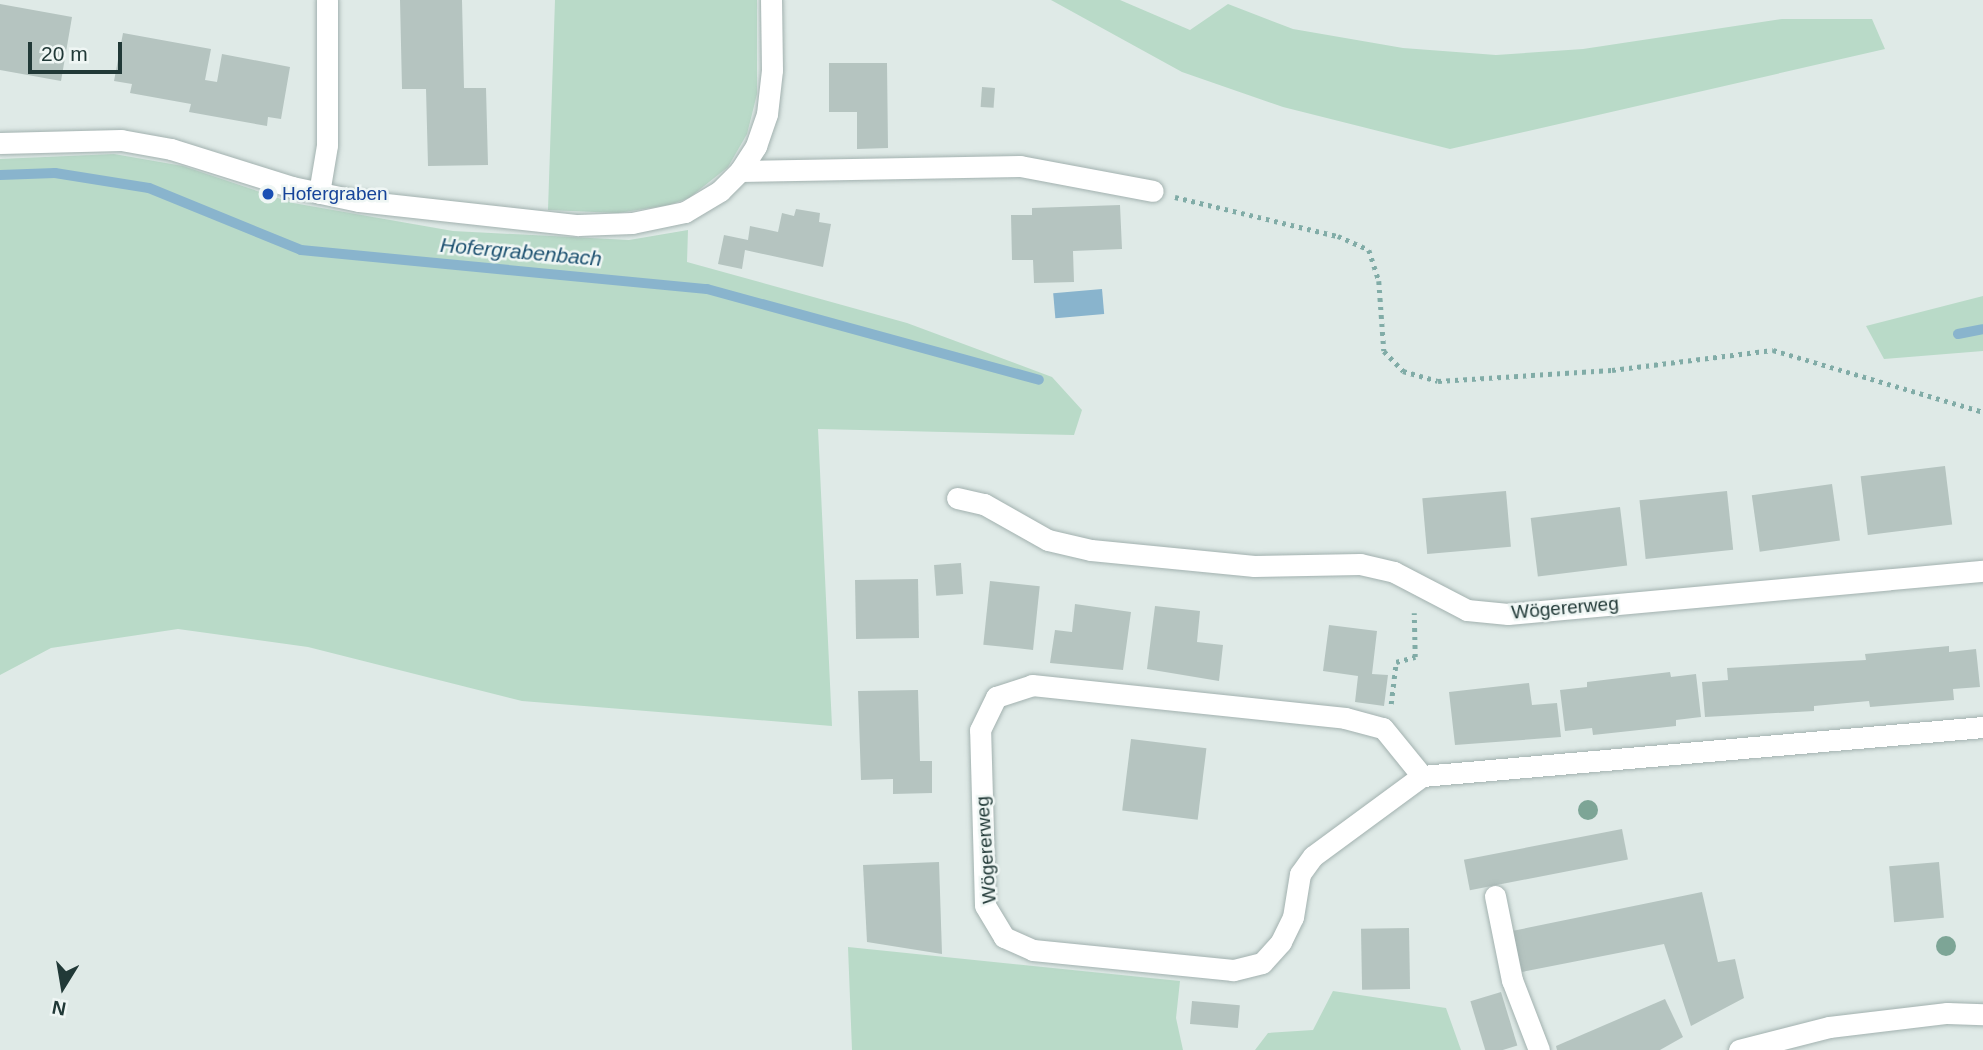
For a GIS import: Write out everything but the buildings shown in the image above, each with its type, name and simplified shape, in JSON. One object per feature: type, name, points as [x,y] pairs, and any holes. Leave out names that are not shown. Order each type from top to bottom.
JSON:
[{"type":"street","points":[[319,193],[327,145],[327,0]]},
{"type":"street","points":[[0,143],[93,140],[145,144],[319,193],[492,218],[619,224],[685,212],[720,191],[740,171],[756,146],[767,114],[772,70],[771,0]]},
{"type":"street","points":[[740,171],[1020,166],[1153,191]]},
{"type":"street","name":"Wögererweg","points":[[957,498],[984,503],[1048,540],[1091,550],[1254,566],[1360,564],[1394,572],[1467,610],[1508,614],[1983,571]]},
{"type":"street","name":"Wögererweg","points":[[1383,728],[1345,718],[1032,685],[996,698],[981,730],[985,905],[1003,937],[1033,950],[1233,970],[1262,963],[1282,942],[1293,916],[1300,874],[1313,856],[1422,776]]},
{"type":"street","points":[[1383,728],[1422,776],[1983,727]]},
{"type":"street","points":[[1495,896],[1513,980],[1539,1050]]},
{"type":"street","points":[[1739,1050],[1829,1027],[1947,1013],[1983,1014]]},
{"type":"path","points":[[1153,191],[1338,236],[1369,250],[1379,281],[1384,351],[1403,371],[1438,381],[1612,370],[1773,349],[1983,412]]},
{"type":"path","points":[[1383,728],[1390,714],[1396,662],[1415,657],[1414,607],[1425,588]]},
{"type":"green space","points":[[555,0],[757,0],[757,94],[747,134],[728,167],[689,198],[669,205],[618,213],[548,210]]},
{"type":"green space","points":[[1051,0],[1120,0],[1190,30],[1228,4],[1293,29],[1403,48],[1496,55],[1583,49],[1782,19],[1872,19],[1885,49],[1450,149],[1283,107],[1182,72]]},
{"type":"green space","points":[[114,154],[183,166],[293,203],[453,231],[629,240],[688,230],[687,262],[907,323],[1052,377],[1082,410],[1074,435],[818,429],[832,726],[522,701],[308,647],[178,629],[51,648],[0,675],[0,159]]},
{"type":"green space","points":[[1983,296],[1983,351],[1884,359],[1866,326]]},
{"type":"green space","points":[[848,947],[1180,981],[1176,1018],[1183,1050],[852,1050]]},
{"type":"green space","points":[[1333,991],[1446,1008],[1461,1050],[1255,1050],[1268,1033],[1313,1030]]},
{"type":"water","points":[[1102,289],[1104,314],[1055,318],[1053,293]]},
{"type":"waterway","name":"Hofergrabenbach","points":[[0,175],[55,173],[149,188],[301,250],[707,289],[1039,380]]},
{"type":"waterway","name":"Hofergrabenbach","points":[[1958,334],[1983,329]]},
{"type":"place","name":"Hofergraben","points":[[268,194]]}]
